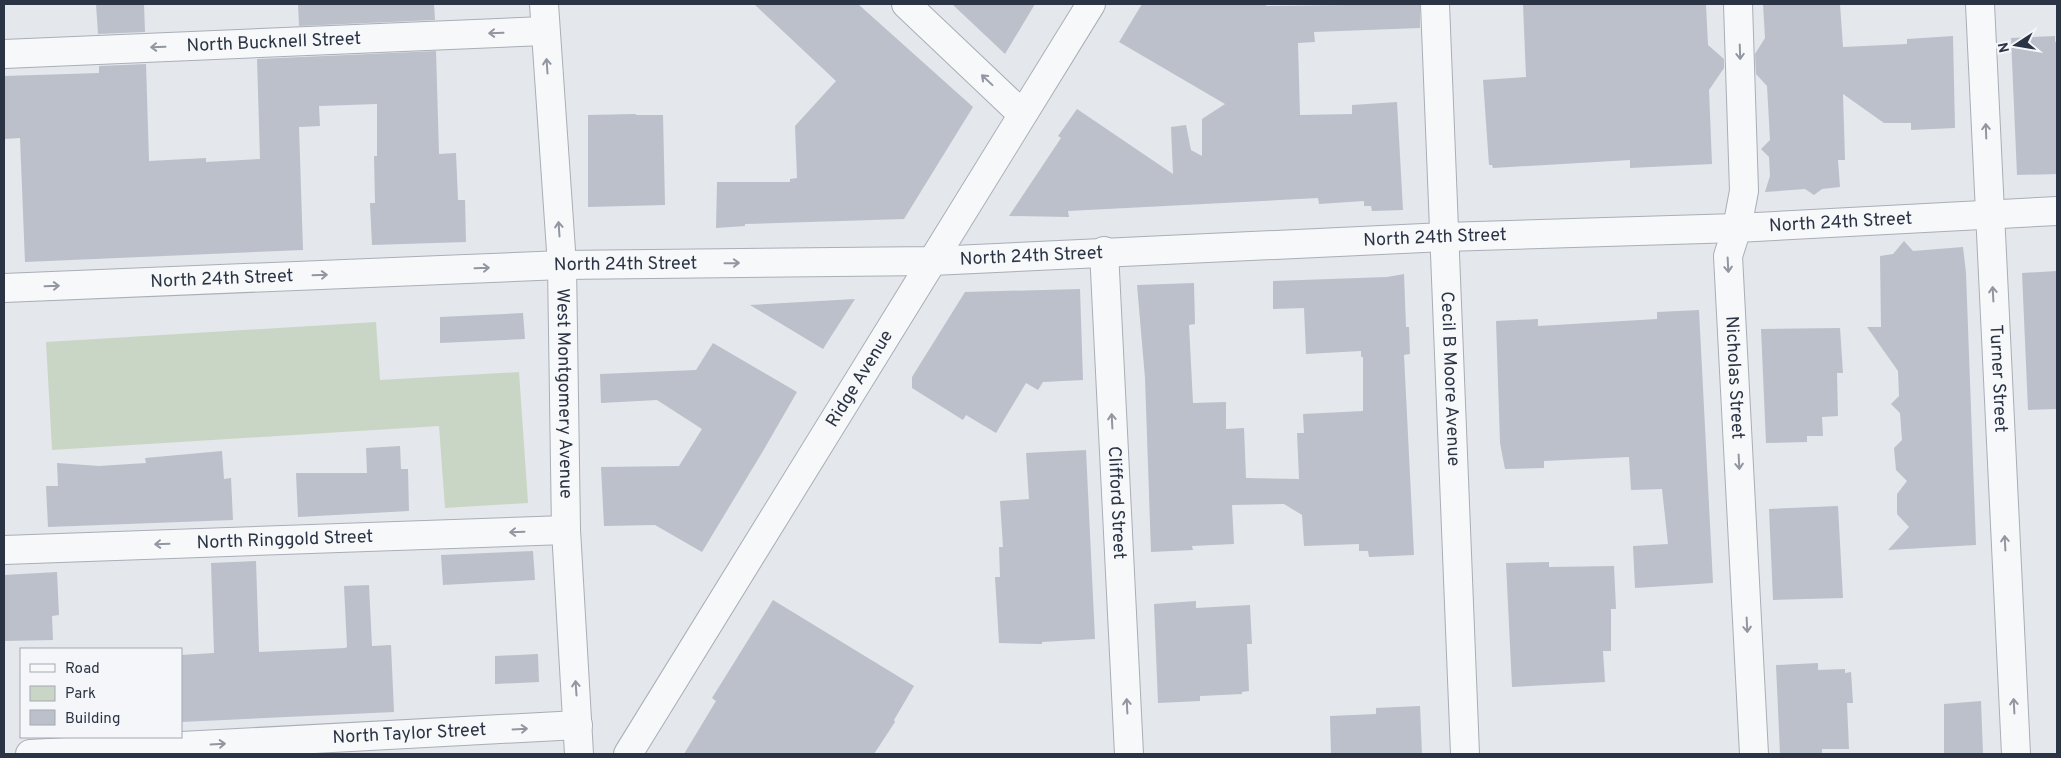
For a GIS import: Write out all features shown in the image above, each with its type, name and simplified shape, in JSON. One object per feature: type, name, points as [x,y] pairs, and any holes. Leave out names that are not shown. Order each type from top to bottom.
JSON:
[{"type":"street","name":"West Montgomery Avenue","points":[[544,4],[544,31],[562,265],[566,530],[579,754]]},
{"type":"street","points":[[906,4],[1022,114]]},
{"type":"street","name":"Ridge Avenue","points":[[628,754],[1022,114],[1092,4]]},
{"type":"street","name":"Cecil B Moore Avenue","points":[[1435,4],[1465,754]]},
{"type":"street","name":"Nicholas Street","points":[[1738,4],[1744,191],[1737,228],[1728,256],[1754,754]]},
{"type":"street","name":"Turner Street","points":[[1980,4],[2016,754]]},
{"type":"street","name":"North Bucknell Street","points":[[4,54],[544,31]]},
{"type":"street","name":"North 24th Street","points":[[4,288],[562,265],[932,261],[1445,237],[1737,228],[2057,210]]},
{"type":"street","name":"Clifford Street","points":[[1104,252],[1129,754]]},
{"type":"street","name":"North Ringgold Street","points":[[4,550],[566,530]]},
{"type":"street","name":"North Taylor Street","points":[[30,754],[578,725]]},
{"type":"green space","points":[[376,322],[380,380],[519,372],[528,503],[445,508],[439,426],[52,450],[46,342]]},
{"type":"building","points":[[96,4],[144,4],[145,32],[98,34]]},
{"type":"building","points":[[298,4],[434,4],[435,20],[299,26]]},
{"type":"building","points":[[754,4],[858,4],[973,107],[904,219],[745,224],[745,226],[716,228],[717,182],[790,182],[790,179],[797,178],[795,126],[836,81]]},
{"type":"building","points":[[952,4],[1035,4],[1005,54]]},
{"type":"building","points":[[1142,4],[1263,4],[1267,6],[1420,4],[1420,28],[1314,32],[1315,42],[1298,43],[1300,115],[1352,114],[1352,105],[1397,102],[1403,210],[1372,211],[1371,206],[1364,206],[1364,201],[1319,204],[1318,198],[1068,211],[1069,217],[1009,216],[1061,138],[1058,136],[1077,109],[1173,174],[1171,127],[1186,125],[1191,150],[1202,156],[1202,119],[1225,104],[1119,42]]},
{"type":"building","points":[[1523,4],[1706,4],[1708,45],[1724,59],[1724,68],[1709,90],[1712,164],[1630,168],[1630,160],[1493,168],[1492,165],[1489,165],[1483,80],[1526,77]]},
{"type":"building","points":[[1763,4],[1840,4],[1843,47],[1907,44],[1907,39],[1953,36],[1955,128],[1911,130],[1911,123],[1884,123],[1843,94],[1845,160],[1838,160],[1840,187],[1822,189],[1814,195],[1805,189],[1765,192],[1770,176],[1769,157],[1761,149],[1770,140],[1767,86],[1756,74],[1755,54],[1765,38]]},
{"type":"building","points":[[2055,36],[2055,42],[2057,42],[2057,174],[2017,175],[2011,38]]},
{"type":"building","points":[[436,51],[439,154],[456,153],[458,200],[465,200],[466,242],[372,245],[370,203],[375,203],[374,156],[377,156],[377,104],[319,106],[320,126],[299,127],[303,250],[25,262],[20,138],[4,139],[4,76],[99,73],[99,66],[146,64],[149,161],[206,158],[206,162],[260,159],[257,59]]},
{"type":"building","points":[[588,115],[663,115],[665,205],[588,207]]},
{"type":"building","points":[[1904,241],[1913,251],[1963,247],[1966,273],[1976,545],[1888,550],[1909,527],[1897,514],[1897,494],[1907,481],[1896,470],[1894,448],[1902,440],[1900,413],[1891,404],[1899,396],[1898,371],[1867,327],[1881,327],[1880,256],[1893,254]]},
{"type":"building","points":[[2057,271],[2057,409],[2028,410],[2022,273]]},
{"type":"building","points":[[1404,274],[1406,327],[1409,327],[1410,354],[1404,355],[1414,555],[1369,557],[1368,551],[1359,551],[1359,544],[1304,546],[1302,515],[1284,504],[1232,505],[1234,544],[1192,546],[1193,550],[1151,552],[1145,378],[1137,285],[1194,283],[1195,324],[1189,325],[1193,403],[1226,402],[1226,429],[1244,428],[1246,478],[1299,479],[1297,433],[1304,433],[1303,414],[1363,411],[1363,357],[1361,357],[1361,351],[1306,354],[1304,308],[1273,309],[1273,281],[1387,277]]},
{"type":"building","points":[[1080,289],[1083,380],[1043,382],[1038,390],[1026,383],[996,433],[966,415],[963,420],[912,388],[912,377],[965,292]]},
{"type":"building","points":[[855,299],[823,349],[750,305]]},
{"type":"building","points":[[1699,310],[1713,583],[1635,588],[1633,546],[1668,544],[1662,489],[1631,490],[1629,457],[1544,461],[1544,468],[1505,469],[1500,443],[1496,321],[1538,319],[1538,326],[1657,319],[1657,312]]},
{"type":"building","points":[[523,313],[525,339],[440,343],[440,317]]},
{"type":"building","points":[[1840,328],[1843,373],[1837,373],[1838,416],[1822,417],[1823,436],[1807,436],[1807,442],[1766,443],[1761,329]]},
{"type":"building","points":[[713,343],[797,392],[763,451],[702,552],[655,525],[604,526],[601,467],[679,466],[702,429],[657,400],[601,403],[600,374],[696,370]]},
{"type":"building","points":[[400,446],[401,469],[408,469],[409,511],[298,517],[296,473],[367,473],[366,448]]},
{"type":"building","points":[[1086,450],[1095,639],[1042,642],[1042,644],[999,643],[995,577],[1000,577],[999,547],[1003,547],[1000,501],[1029,499],[1026,453]]},
{"type":"building","points":[[222,451],[224,479],[231,478],[233,520],[48,527],[46,486],[58,486],[57,463],[99,466],[146,463],[145,458]]},
{"type":"building","points":[[1838,506],[1843,598],[1773,600],[1769,509]]},
{"type":"building","points":[[533,551],[535,580],[443,585],[441,555]]},
{"type":"building","points":[[256,561],[259,652],[347,647],[344,586],[369,585],[372,646],[391,645],[394,712],[182,722],[182,655],[214,653],[211,563]]},
{"type":"building","points":[[1549,562],[1549,567],[1614,566],[1616,609],[1611,609],[1611,651],[1603,651],[1605,682],[1512,687],[1506,563]]},
{"type":"building","points":[[57,572],[59,615],[52,616],[53,640],[4,641],[4,575]]},
{"type":"building","points":[[773,600],[914,686],[894,720],[895,722],[874,754],[684,754],[716,701],[712,698]]},
{"type":"building","points":[[1196,601],[1196,608],[1250,605],[1252,644],[1247,644],[1249,691],[1242,692],[1242,694],[1200,696],[1200,701],[1158,703],[1154,604]]},
{"type":"building","points":[[538,654],[539,682],[495,684],[495,656]]},
{"type":"building","points":[[1818,663],[1818,670],[1845,669],[1845,673],[1851,672],[1853,703],[1847,703],[1849,749],[1822,749],[1822,754],[1780,754],[1776,665]]},
{"type":"building","points":[[1981,701],[1983,754],[1944,754],[1944,704]]},
{"type":"building","points":[[1420,706],[1422,754],[1331,754],[1330,716],[1376,714],[1376,708]]}]
